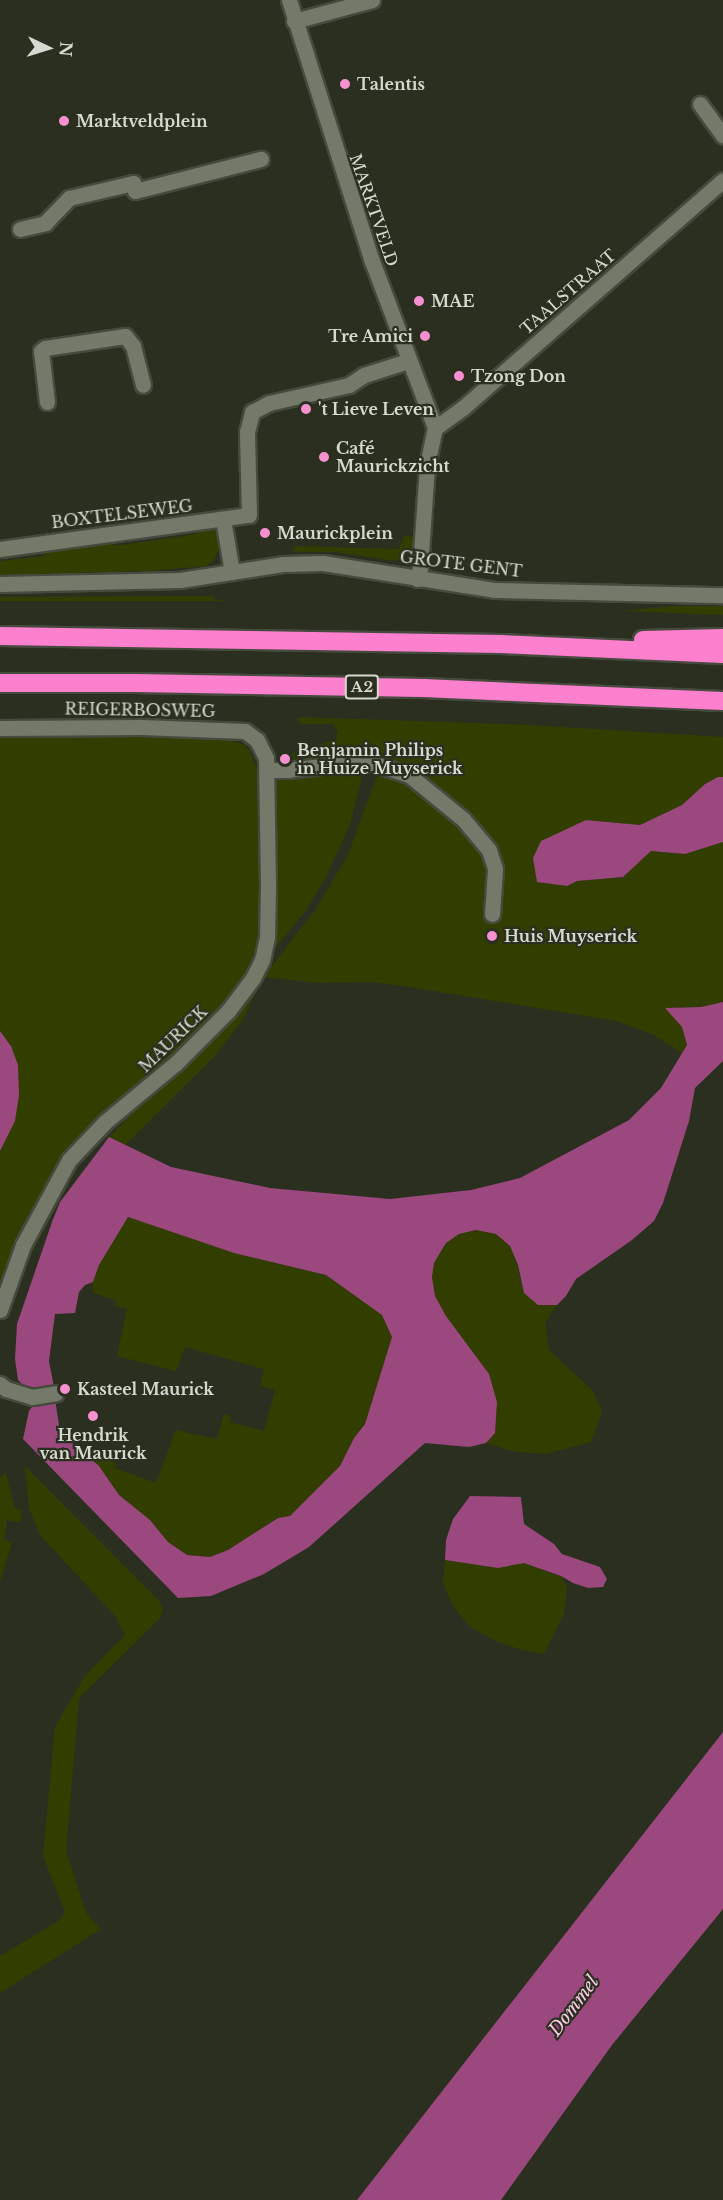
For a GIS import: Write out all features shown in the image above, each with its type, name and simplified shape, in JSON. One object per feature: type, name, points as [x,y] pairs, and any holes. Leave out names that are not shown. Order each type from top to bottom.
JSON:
[{"type":"highway","points":[[0,636],[500,644],[723,654]]},
{"type":"highway","points":[[500,644],[723,638]]},
{"type":"highway","name":"A2","points":[[0,683],[400,688],[723,701]]},
{"type":"street","name":"MARKTVELD","points":[[289,0],[339,162],[408,361],[435,428]]},
{"type":"street","points":[[294,21],[372,0]]},
{"type":"street","points":[[700,104],[723,136]]},
{"type":"street","points":[[20,229],[45,223],[69,198],[133,183],[135,191],[261,159]]},
{"type":"street","name":"TAALSTRAAT","points":[[435,428],[464,407],[723,180]]},
{"type":"street","points":[[47,402],[41,351],[45,348],[125,336],[133,346],[143,385]]},
{"type":"street","name":"BOXTELSEWEG","points":[[0,549],[249,515],[247,432],[252,412],[269,403],[349,386],[364,375],[408,361]]},
{"type":"street","points":[[417,579],[427,465],[435,428]]},
{"type":"street","points":[[0,584],[180,580],[231,572],[223,519]]},
{"type":"street","name":"GROTE GENT","points":[[231,572],[283,564],[323,563],[496,590],[723,595]]},
{"type":"street","name":"REIGERBOSWEG","points":[[0,728],[229,729],[245,731],[257,740],[266,764]]},
{"type":"street","points":[[266,764],[295,770],[366,761],[409,775],[463,819],[489,850],[495,869],[492,914]]},
{"type":"street","name":"MAURICK","points":[[0,1310],[23,1245],[69,1160],[105,1122],[149,1088],[228,1011],[253,978],[262,960],[267,938],[268,898],[266,764]]},
{"type":"street","points":[[0,1384],[6,1389],[32,1397],[56,1393]]},
{"type":"green space","points":[[210,528],[219,533],[221,542],[215,558],[207,566],[147,571],[0,575],[0,561],[45,556],[45,549],[113,541],[114,546],[197,534],[196,530]]},
{"type":"green space","points":[[404,536],[414,536],[413,547],[403,558],[395,561],[336,552],[294,552],[294,546],[399,549]]},
{"type":"green space","points":[[212,596],[216,600],[229,601],[0,601],[0,597]]},
{"type":"green space","points":[[676,606],[723,606],[723,615],[621,611]]},
{"type":"green space","points":[[299,717],[529,725],[723,737],[723,777],[705,784],[682,805],[640,825],[586,820],[567,886],[577,881],[623,877],[651,851],[685,854],[723,842],[723,1002],[701,1007],[665,1008],[682,1027],[687,1045],[682,1053],[652,1034],[616,1021],[372,982],[318,983],[263,977],[243,1019],[215,1056],[125,1145],[109,1137],[227,1019],[276,961],[315,910],[348,855],[376,778],[397,764],[372,754],[293,765],[291,754],[336,739],[338,731],[332,724],[300,724]]},
{"type":"green space","points":[[134,734],[219,736],[244,745],[250,751],[260,778],[262,907],[258,944],[241,983],[221,1009],[167,1065],[100,1119],[0,1296],[0,1151],[15,1121],[11,1046],[0,1031],[0,736]]},
{"type":"green space","points":[[340,767],[354,768],[362,777],[350,824],[327,875],[307,909],[277,946],[272,787],[278,778]]},
{"type":"green space","points":[[128,1217],[234,1253],[326,1275],[382,1315],[392,1337],[365,1424],[354,1438],[340,1466],[290,1516],[277,1518],[228,1550],[210,1557],[187,1555],[168,1542],[150,1520],[119,1495],[99,1466],[73,1446],[116,1459],[115,1468],[156,1483],[176,1430],[217,1439],[224,1414],[231,1416],[230,1422],[264,1431],[275,1390],[260,1386],[264,1369],[185,1347],[176,1371],[117,1356],[127,1309],[115,1306],[116,1300],[93,1293],[93,1282],[99,1265]]},
{"type":"green space","points":[[476,1230],[496,1234],[510,1246],[518,1265],[521,1284],[538,1305],[557,1305],[545,1323],[549,1350],[593,1391],[602,1412],[591,1442],[546,1454],[516,1452],[486,1443],[495,1433],[497,1402],[489,1374],[446,1316],[435,1296],[432,1277],[434,1263],[446,1243],[459,1234]]},
{"type":"green space","points":[[25,1466],[160,1602],[163,1611],[159,1619],[79,1698],[66,1851],[86,1913],[101,1929],[0,1993],[0,1956],[60,1920],[65,1912],[43,1856],[55,1727],[85,1676],[125,1635],[116,1617],[40,1535],[29,1508]]},
{"type":"green space","points":[[6,1473],[15,1509],[20,1509],[22,1519],[19,1522],[7,1520],[4,1540],[12,1542],[0,1582],[0,1477]]},
{"type":"green space","points":[[445,1560],[498,1568],[524,1563],[562,1577],[567,1588],[564,1614],[544,1654],[495,1641],[469,1626],[453,1606],[443,1583]]},
{"type":"water","points":[[718,777],[723,777],[723,842],[685,854],[651,851],[623,877],[577,881],[567,886],[537,882],[533,858],[541,841],[586,820],[640,825],[682,805],[705,784]]},
{"type":"water","points":[[723,1002],[723,1061],[695,1088],[689,1121],[663,1203],[654,1221],[632,1240],[576,1279],[566,1296],[557,1305],[538,1305],[524,1293],[518,1265],[510,1246],[496,1234],[476,1230],[459,1234],[446,1243],[434,1263],[432,1277],[435,1296],[446,1316],[489,1374],[497,1402],[495,1433],[486,1443],[469,1447],[425,1443],[309,1547],[264,1574],[211,1596],[178,1598],[23,1439],[29,1411],[34,1404],[55,1399],[60,1432],[99,1466],[119,1495],[150,1520],[168,1542],[187,1555],[210,1557],[228,1550],[278,1518],[290,1516],[340,1466],[354,1438],[365,1424],[392,1337],[382,1315],[326,1275],[234,1253],[128,1217],[99,1265],[93,1282],[85,1285],[79,1292],[75,1313],[55,1314],[49,1361],[54,1387],[31,1389],[22,1384],[18,1380],[15,1359],[17,1324],[52,1222],[60,1202],[109,1137],[171,1167],[270,1188],[390,1199],[471,1190],[520,1178],[629,1120],[661,1088],[687,1045],[682,1027],[665,1008],[701,1007]]},
{"type":"water","points":[[0,1031],[11,1046],[18,1065],[19,1095],[15,1121],[0,1151]]},
{"type":"water","points":[[470,1496],[521,1497],[524,1524],[554,1544],[562,1554],[600,1567],[607,1579],[603,1587],[588,1588],[524,1563],[498,1568],[445,1560],[446,1540],[453,1519]]},
{"type":"water","name":"Dommel","points":[[723,1732],[723,1909],[612,2045],[501,2200],[357,2200]]},
{"type":"place","name":"Talentis","points":[[345,84]]},
{"type":"place","name":"Marktveldplein","points":[[64,121]]},
{"type":"place","name":"MAE","points":[[419,301]]},
{"type":"place","name":"Tre Amici","points":[[425,336]]},
{"type":"place","name":"Tzong Don","points":[[459,376]]},
{"type":"place","name":"'t Lieve Leven","points":[[306,409]]},
{"type":"place","name":"Café Maurickzicht","points":[[324,457]]},
{"type":"place","name":"Maurickplein","points":[[265,533]]},
{"type":"place","name":"Benjamin Philips in Huize Muyserick","points":[[285,759]]},
{"type":"place","name":"Huis Muyserick","points":[[492,936]]},
{"type":"place","name":"Kasteel Maurick","points":[[65,1389]]},
{"type":"place","name":"Hendrik van Maurick","points":[[93,1416]]}]
